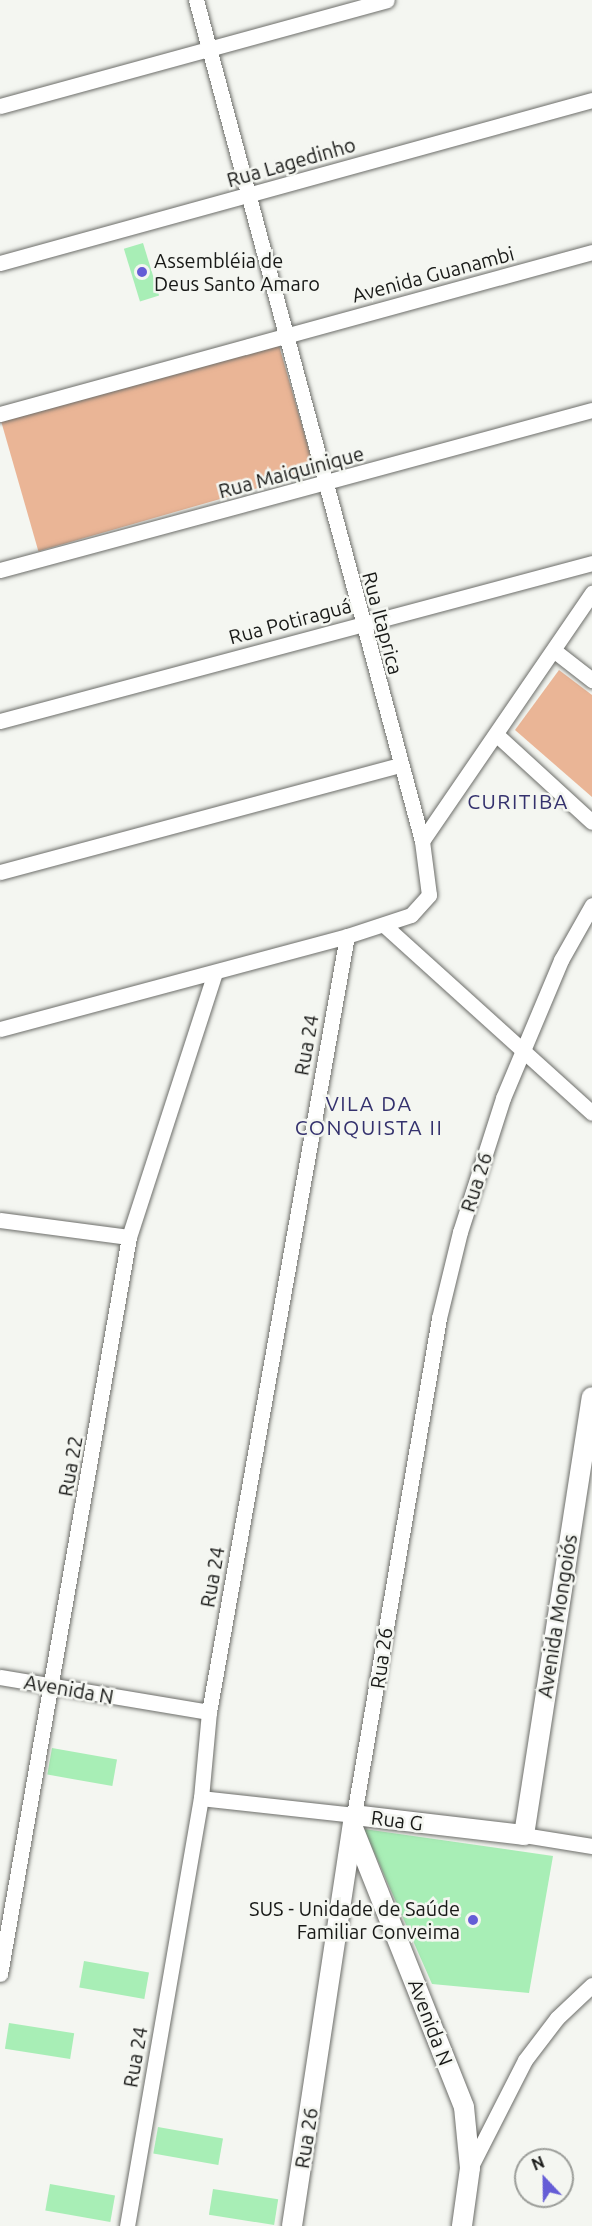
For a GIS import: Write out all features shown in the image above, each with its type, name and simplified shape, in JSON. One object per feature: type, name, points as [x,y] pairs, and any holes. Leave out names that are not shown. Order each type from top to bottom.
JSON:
[{"type":"street","points":[[196,0],[286,336]]},
{"type":"street","points":[[0,106],[387,0]]},
{"type":"street","name":"Rua Lagedinho","points":[[0,263],[592,100]]},
{"type":"street","name":"Avenida Guanambi","points":[[0,414],[592,252]]},
{"type":"street","name":"Rua Itaprica","points":[[286,336],[361,623],[422,841],[429,895],[411,915],[384,925]]},
{"type":"street","name":"Rua Maiquinique","points":[[0,570],[325,485],[592,410]]},
{"type":"street","name":"Rua Potiraguá","points":[[0,721],[592,563]]},
{"type":"street","points":[[422,841],[556,652],[592,593]]},
{"type":"street","points":[[556,652],[592,680]]},
{"type":"street","points":[[498,736],[592,822]]},
{"type":"street","points":[[0,873],[400,765]]},
{"type":"street","name":"Rua 26","points":[[292,2226],[354,1821],[439,1318],[460,1232],[503,1098],[561,960],[592,905]]},
{"type":"street","points":[[0,1029],[215,973],[384,925],[524,1048],[592,1113]]},
{"type":"street","name":"Rua 24","points":[[127,2226],[201,1798],[209,1712],[347,936]]},
{"type":"street","name":"Rua 22","points":[[0,1974],[54,1686],[129,1237],[215,973]]},
{"type":"street","points":[[0,1220],[129,1237]]},
{"type":"street","name":"Avenida Mongoiós","points":[[524,1835],[592,1397]]},
{"type":"street","name":"Avenida N","points":[[0,1677],[209,1712]]},
{"type":"street","name":"Rua G","points":[[201,1798],[354,1821],[524,1835],[592,1846]]},
{"type":"street","name":"Avenida N","points":[[354,1821],[464,2107],[470,2168],[462,2226]]},
{"type":"street","points":[[470,2168],[525,2060],[557,2018],[592,1985]]},
{"type":"shaded area","points":[[278,342],[315,472],[38,551],[1,421]]},
{"type":"shaded area","points":[[559,670],[592,695],[592,797],[515,730]]},
{"type":"building","name":"Assembléia de Deus Santo Amaro","points":[[143,243],[159,296],[140,301],[124,249]]},
{"type":"building","points":[[52,1748],[117,1759],[112,1786],[47,1775]]},
{"type":"building","name":"SUS - Unidade de Saúde Familiar Conveima","points":[[364,1829],[553,1856],[529,1993],[432,1984]]},
{"type":"building","points":[[84,1961],[149,1972],[144,1999],[79,1988]]},
{"type":"building","points":[[9,2023],[74,2033],[70,2059],[5,2049]]},
{"type":"building","points":[[158,2127],[223,2138],[218,2165],[153,2154]]},
{"type":"building","points":[[50,2184],[115,2195],[110,2222],[45,2211]]},
{"type":"building","points":[[213,2189],[278,2199],[274,2225],[209,2215]]},
{"type":"place","name":"Assembléia de Deus Santo Amaro","points":[[142,272]]},
{"type":"place","name":"SUS - Unidade de Saúde Familiar Conveima","points":[[473,1920]]},
{"type":"district","name":"CURITIBA","points":[[518,801]]},
{"type":"district","name":"VILA DA CONQUISTA II","points":[[369,1115]]}]
